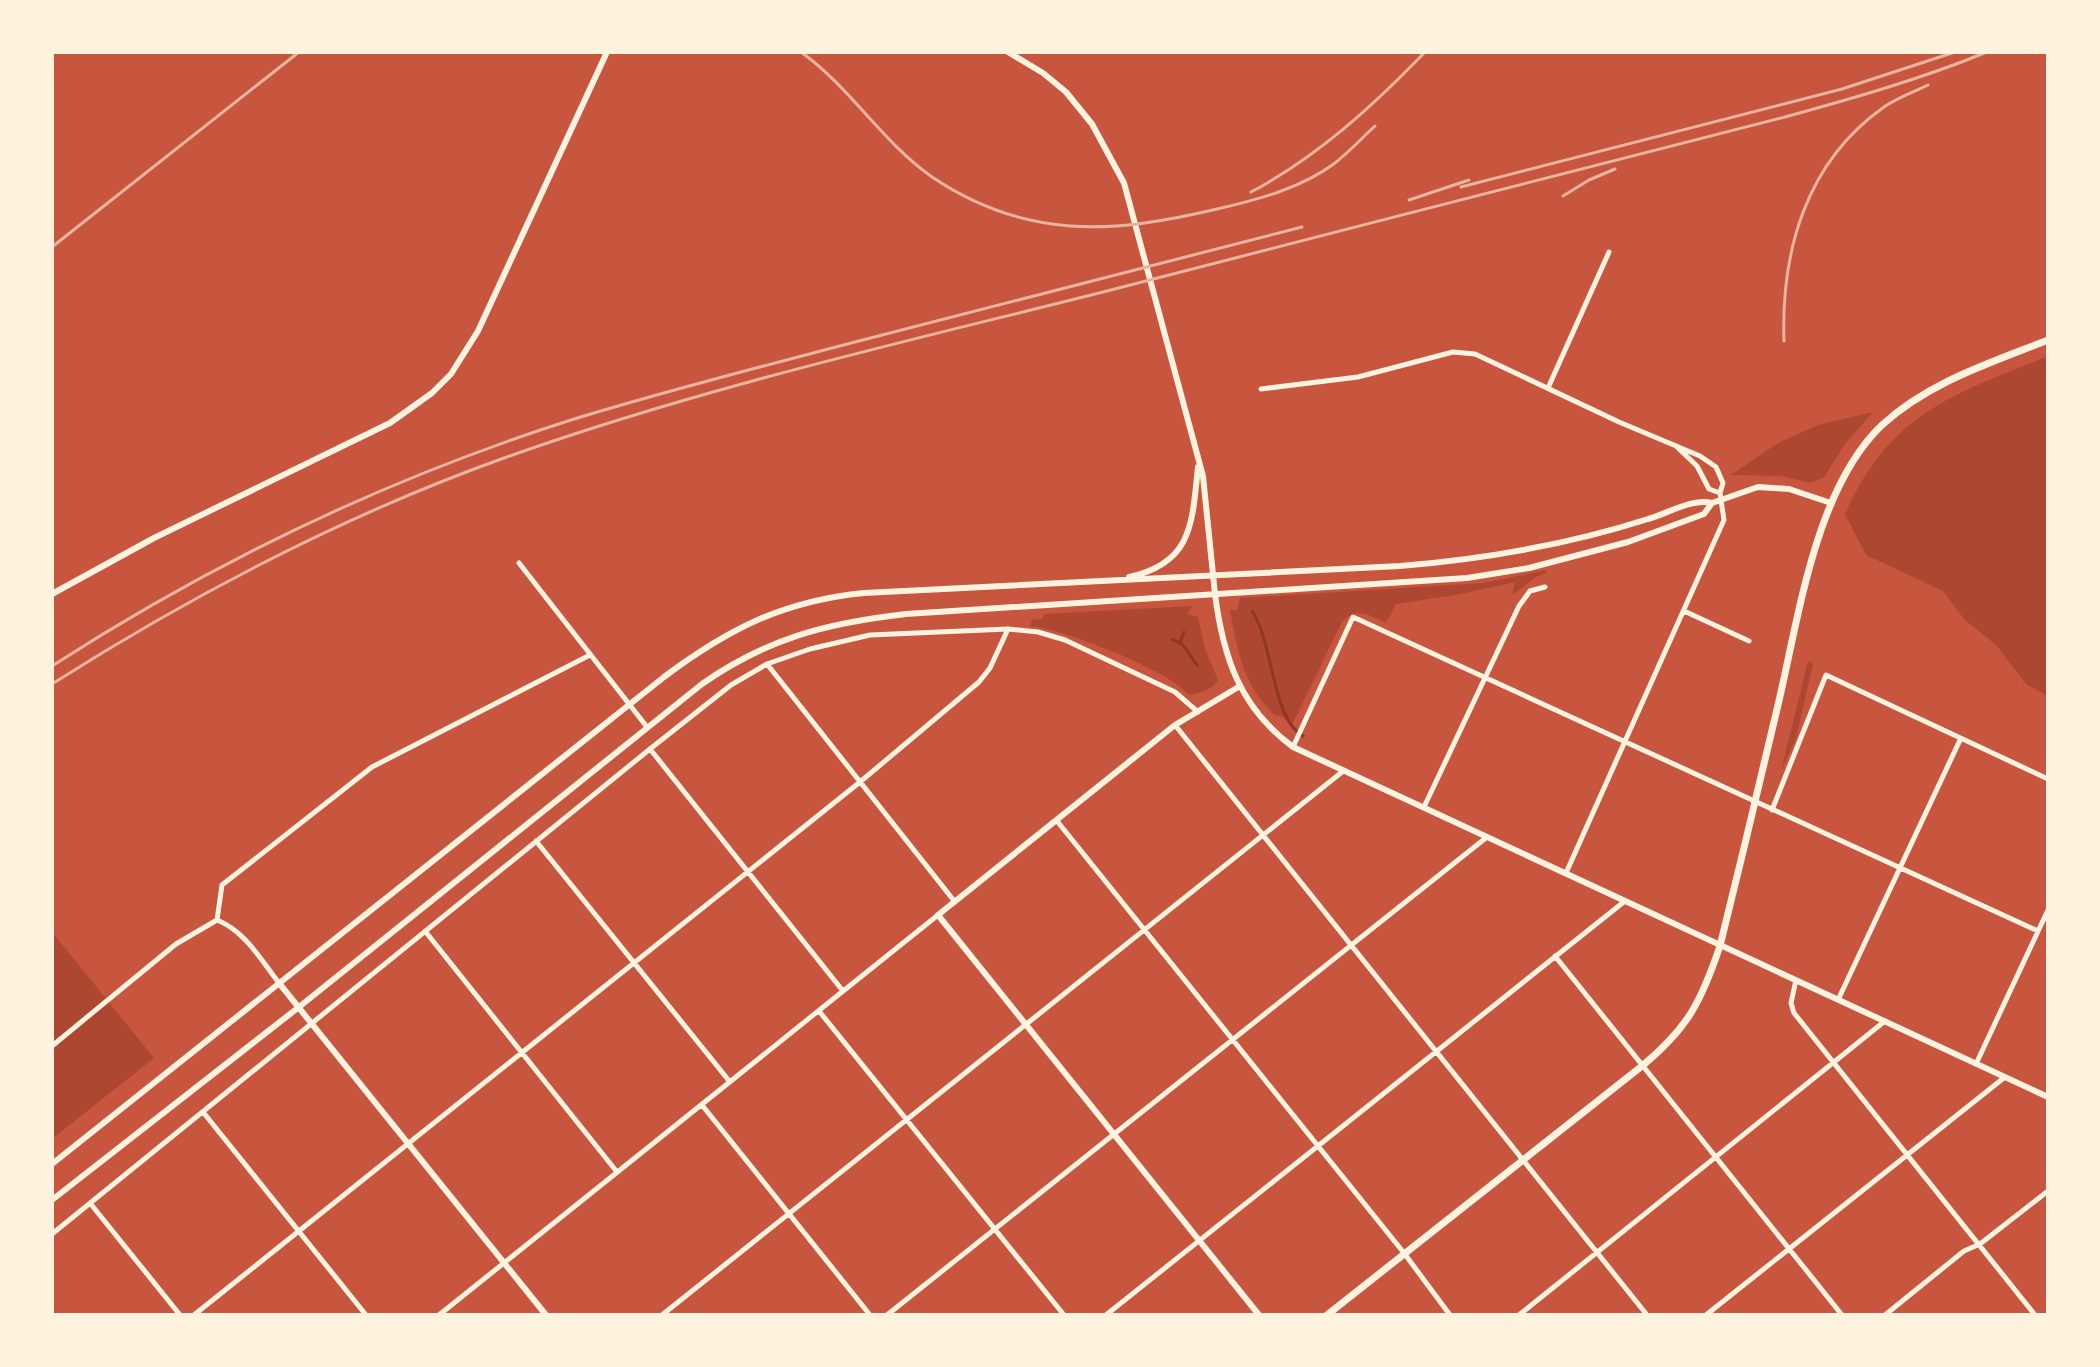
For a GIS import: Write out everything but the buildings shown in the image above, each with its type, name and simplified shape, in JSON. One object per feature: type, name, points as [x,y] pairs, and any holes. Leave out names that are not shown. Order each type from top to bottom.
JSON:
[{"type":"main road","points":[[52,594],[154,538],[390,423],[432,393],[464,357],[478,331],[607,52]]},
{"type":"main road","points":[[1008,52],[1043,73],[1066,92],[1092,124],[1124,183],[1199,460],[1208,507],[1215,594],[1223,644],[1240,686],[1277,736],[1342,772],[1424,807],[2048,1097]]},
{"type":"main road","points":[[1327,1315],[1642,1066],[1665,1047],[1687,1022],[1704,991],[1720,946],[1816,549],[1839,484],[1868,441],[1911,402],[1961,375],[2048,340]]},
{"type":"main road","points":[[1106,581],[1150,571],[1166,563],[1180,549],[1192,519],[1199,460]]},
{"type":"main road","points":[[52,1200],[299,1007],[702,684],[745,656],[774,642],[820,627],[947,610],[1445,580],[1513,572],[1643,537],[1704,514],[1721,496],[1750,489],[1772,486],[1831,503]]},
{"type":"main road","points":[[52,1164],[694,654],[731,631],[774,611],[864,593],[1411,565],[1507,554],[1599,534],[1700,500],[1712,503]]},
{"type":"main road","points":[[1240,686],[1175,725],[938,915],[1259,1315]]},
{"type":"main road","points":[[279,983],[546,1315]]},
{"type":"street","points":[[1548,388],[1609,252]]},
{"type":"street","points":[[1261,389],[1358,377],[1453,352],[1480,356],[1691,451],[1716,467],[1723,483],[1723,525],[1566,873]]},
{"type":"street","points":[[1675,446],[1697,466],[1709,489],[1721,496]]},
{"type":"street","points":[[519,563],[647,727]]},
{"type":"street","points":[[1424,807],[1525,595],[1545,587]]},
{"type":"street","points":[[1684,611],[1749,641]]},
{"type":"street","points":[[1293,747],[1353,617],[2038,931]]},
{"type":"street","points":[[194,1315],[860,782],[979,682],[990,668],[1008,629]]},
{"type":"street","points":[[52,1234],[650,749],[731,685],[767,664],[810,649],[870,635],[1008,629],[1038,632],[1065,640],[1175,692],[1198,712]]},
{"type":"street","points":[[217,920],[222,885],[372,767],[590,655]]},
{"type":"street","points":[[767,664],[955,902]]},
{"type":"street","points":[[1772,810],[1826,675],[2048,779]]},
{"type":"street","points":[[1175,725],[1647,1315]]},
{"type":"street","points":[[1838,1000],[1960,740]]},
{"type":"street","points":[[650,749],[843,991]]},
{"type":"street","points":[[662,1315],[1342,772]]},
{"type":"street","points":[[1057,821],[1404,1253],[1450,1315]]},
{"type":"street","points":[[887,1315],[1488,837]]},
{"type":"street","points":[[536,841],[730,1082]]},
{"type":"street","points":[[1106,1315],[1625,901]]},
{"type":"street","points":[[1976,1064],[2048,910]]},
{"type":"street","points":[[439,1315],[938,915]]},
{"type":"street","points":[[52,1046],[176,944],[217,920],[231,925],[245,939],[279,983]]},
{"type":"street","points":[[425,931],[617,1172]]},
{"type":"street","points":[[1555,956],[1842,1315]]},
{"type":"street","points":[[1796,980],[1791,1003],[1794,1013],[2035,1315]]},
{"type":"street","points":[[819,1011],[1064,1315]]},
{"type":"street","points":[[1519,1315],[1885,1021]]},
{"type":"street","points":[[1706,1315],[2005,1077]]},
{"type":"street","points":[[702,1105],[870,1315]]},
{"type":"street","points":[[203,1112],[366,1315]]},
{"type":"street","points":[[1885,1315],[1964,1251],[1980,1244],[2048,1191]]},
{"type":"street","points":[[90,1203],[180,1315]]},
{"type":"shaded area","points":[[2048,356],[2048,696],[2026,684],[1997,646],[1964,619],[1943,591],[1866,555],[1845,514],[1882,452],[1927,412],[1953,396]]},
{"type":"shaded area","points":[[1873,412],[1845,444],[1824,477],[1810,483],[1781,476],[1731,475],[1778,443],[1818,425]]},
{"type":"shaded area","points":[[1546,570],[1546,573],[1512,595],[1515,582],[1396,604],[1386,623],[1358,613],[1347,617],[1292,725],[1280,715],[1277,717],[1256,693],[1239,655],[1230,610],[1237,610],[1240,598],[1483,583]]},
{"type":"shaded area","points":[[1192,606],[1187,614],[1198,617],[1205,649],[1218,680],[1209,689],[1189,695],[1160,674],[1114,652],[1030,626],[1032,620],[1042,619],[1044,614]]},
{"type":"shaded area","points":[[1808,661],[1813,664],[1796,738],[1781,771]]},
{"type":"shaded area","points":[[52,932],[154,1058],[52,1139]]},
{"type":"waterway","points":[[1252,611],[1265,642],[1285,713],[1303,736]]},
{"type":"waterway","points":[[1180,643],[1184,632]]},
{"type":"waterway","points":[[1172,639],[1183,645],[1197,665]]},
{"type":"railway","points":[[52,247],[299,52]]},
{"type":"railway","points":[[801,52],[835,81],[897,148],[932,177],[1001,212],[1070,226],[1141,223],[1263,197],[1322,172],[1375,126]]},
{"type":"railway","points":[[1251,192],[1321,147],[1385,92],[1425,52]]},
{"type":"railway","points":[[1461,187],[1842,89],[1955,52]]},
{"type":"railway","points":[[52,684],[215,588],[329,531],[445,480],[578,433],[803,367],[1785,117],[1912,79],[1987,52]]},
{"type":"railway","points":[[1784,341],[1787,274],[1794,242],[1817,181],[1857,129],[1884,107],[1928,85]]},
{"type":"railway","points":[[1563,196],[1615,169]]},
{"type":"railway","points":[[1409,200],[1469,180]]},
{"type":"railway","points":[[52,666],[175,592],[303,526],[436,468],[503,443],[642,399],[1302,227]]}]
